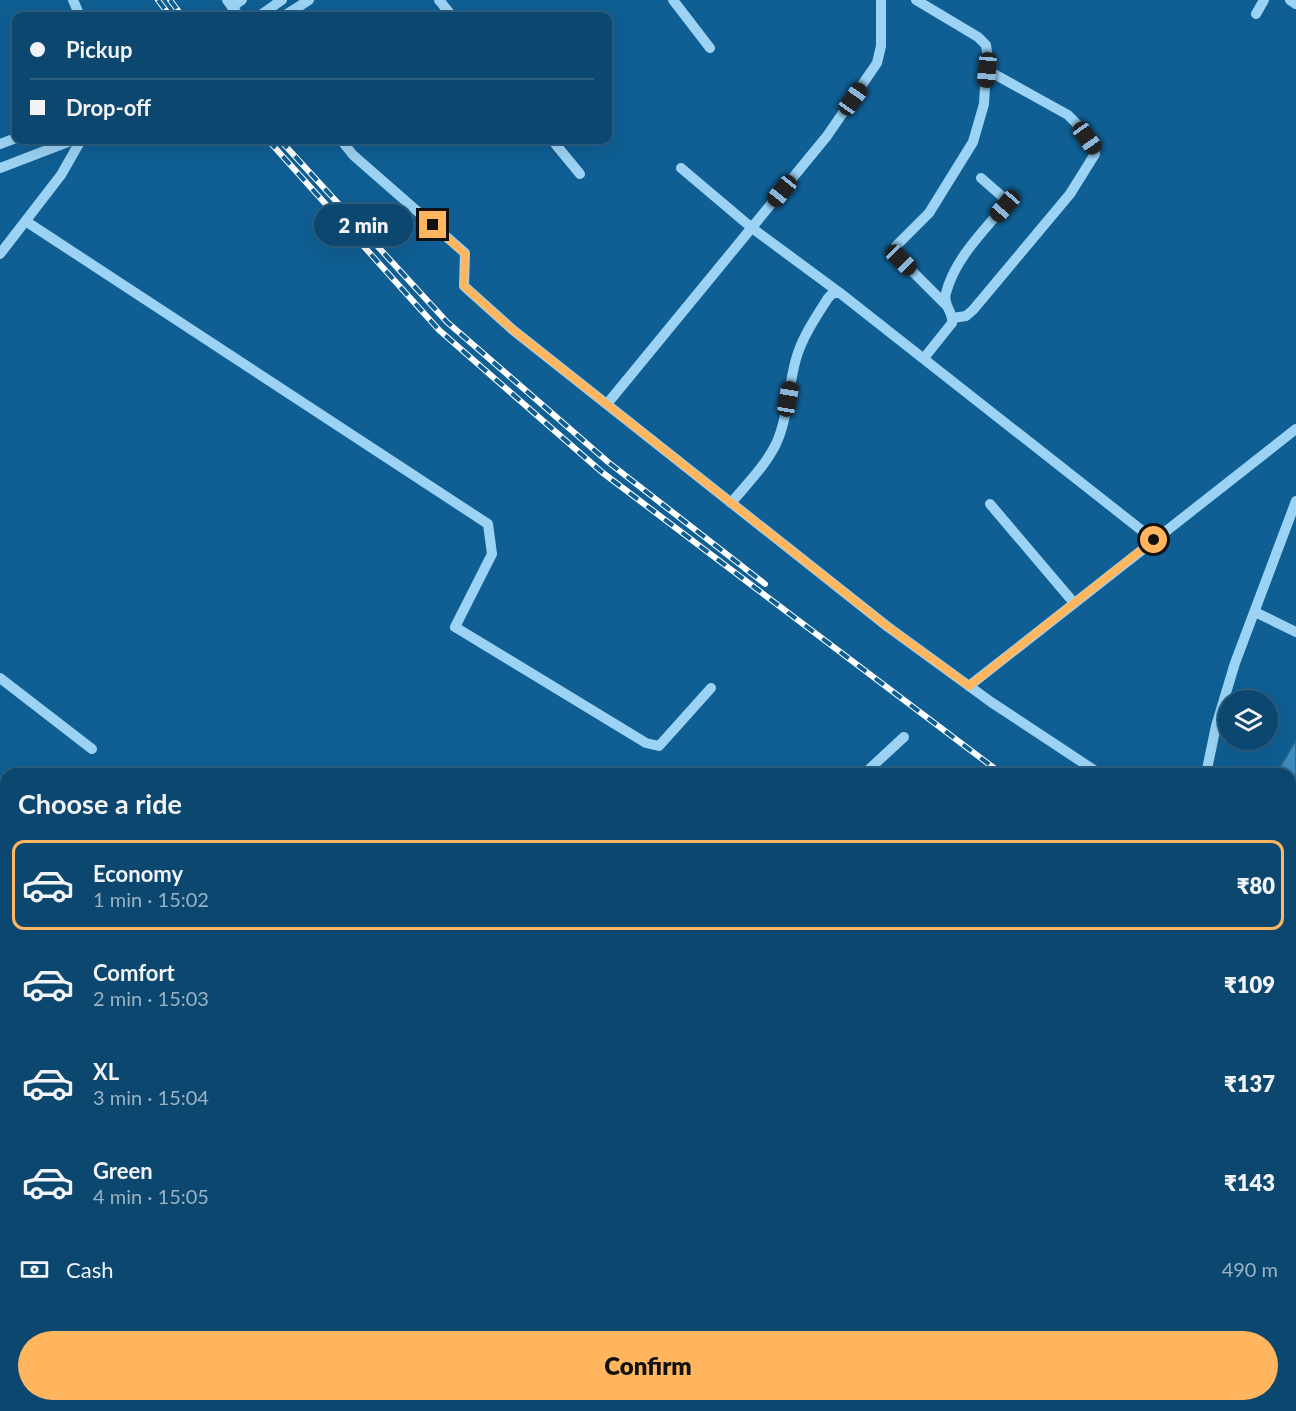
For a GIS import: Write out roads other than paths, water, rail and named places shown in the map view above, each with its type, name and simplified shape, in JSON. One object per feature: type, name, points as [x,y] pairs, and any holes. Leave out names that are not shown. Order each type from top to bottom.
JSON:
[{"type":"street","points":[[229,4],[242,0]]},
{"type":"street","points":[[265,12],[282,0]]},
{"type":"street","points":[[290,12],[309,0]]},
{"type":"street","points":[[439,0],[449,12]]},
{"type":"street","points":[[673,0],[710,48]]},
{"type":"street","points":[[607,404],[827,136],[877,63],[881,46],[881,0]]},
{"type":"street","points":[[916,0],[983,41],[987,52],[984,104],[973,142],[929,213],[896,246],[901,260],[946,305],[953,318],[951,325],[924,358]]},
{"type":"street","points":[[1256,14],[1264,0]]},
{"type":"street","points":[[1290,0],[1296,4]]},
{"type":"street","points":[[953,318],[966,316],[973,310],[1070,194],[1095,154],[1091,143],[1068,115],[987,70]]},
{"type":"street","points":[[0,168],[63,144]]},
{"type":"street","points":[[0,255],[61,175],[79,144]]},
{"type":"street","points":[[344,144],[353,155],[465,254],[464,286],[513,330],[888,627],[969,686],[1091,768]]},
{"type":"street","points":[[555,144],[580,174]]},
{"type":"street","points":[[681,168],[752,228],[924,358],[1154,540]]},
{"type":"street","points":[[946,305],[946,292],[969,247],[1006,204],[1006,200],[981,178]]},
{"type":"street","points":[[27,222],[488,524],[492,554],[455,627],[646,743],[659,746],[711,688]]},
{"type":"street","points":[[731,503],[775,445],[781,431],[800,348],[806,333],[828,298],[840,293]]},
{"type":"street","points":[[969,686],[1296,429]]},
{"type":"street","points":[[1207,768],[1219,715],[1235,663],[1296,501]]},
{"type":"street","points":[[990,504],[1074,603]]},
{"type":"street","points":[[1255,612],[1296,632]]},
{"type":"street","points":[[0,678],[92,749]]},
{"type":"street","points":[[870,768],[904,737]]},
{"type":"railway","points":[[158,0],[167,12]]},
{"type":"railway","points":[[170,0],[179,12]]},
{"type":"railway","points":[[272,144],[439,330],[603,473],[994,768]]},
{"type":"railway","points":[[284,144],[447,322],[608,462],[765,584]]}]
